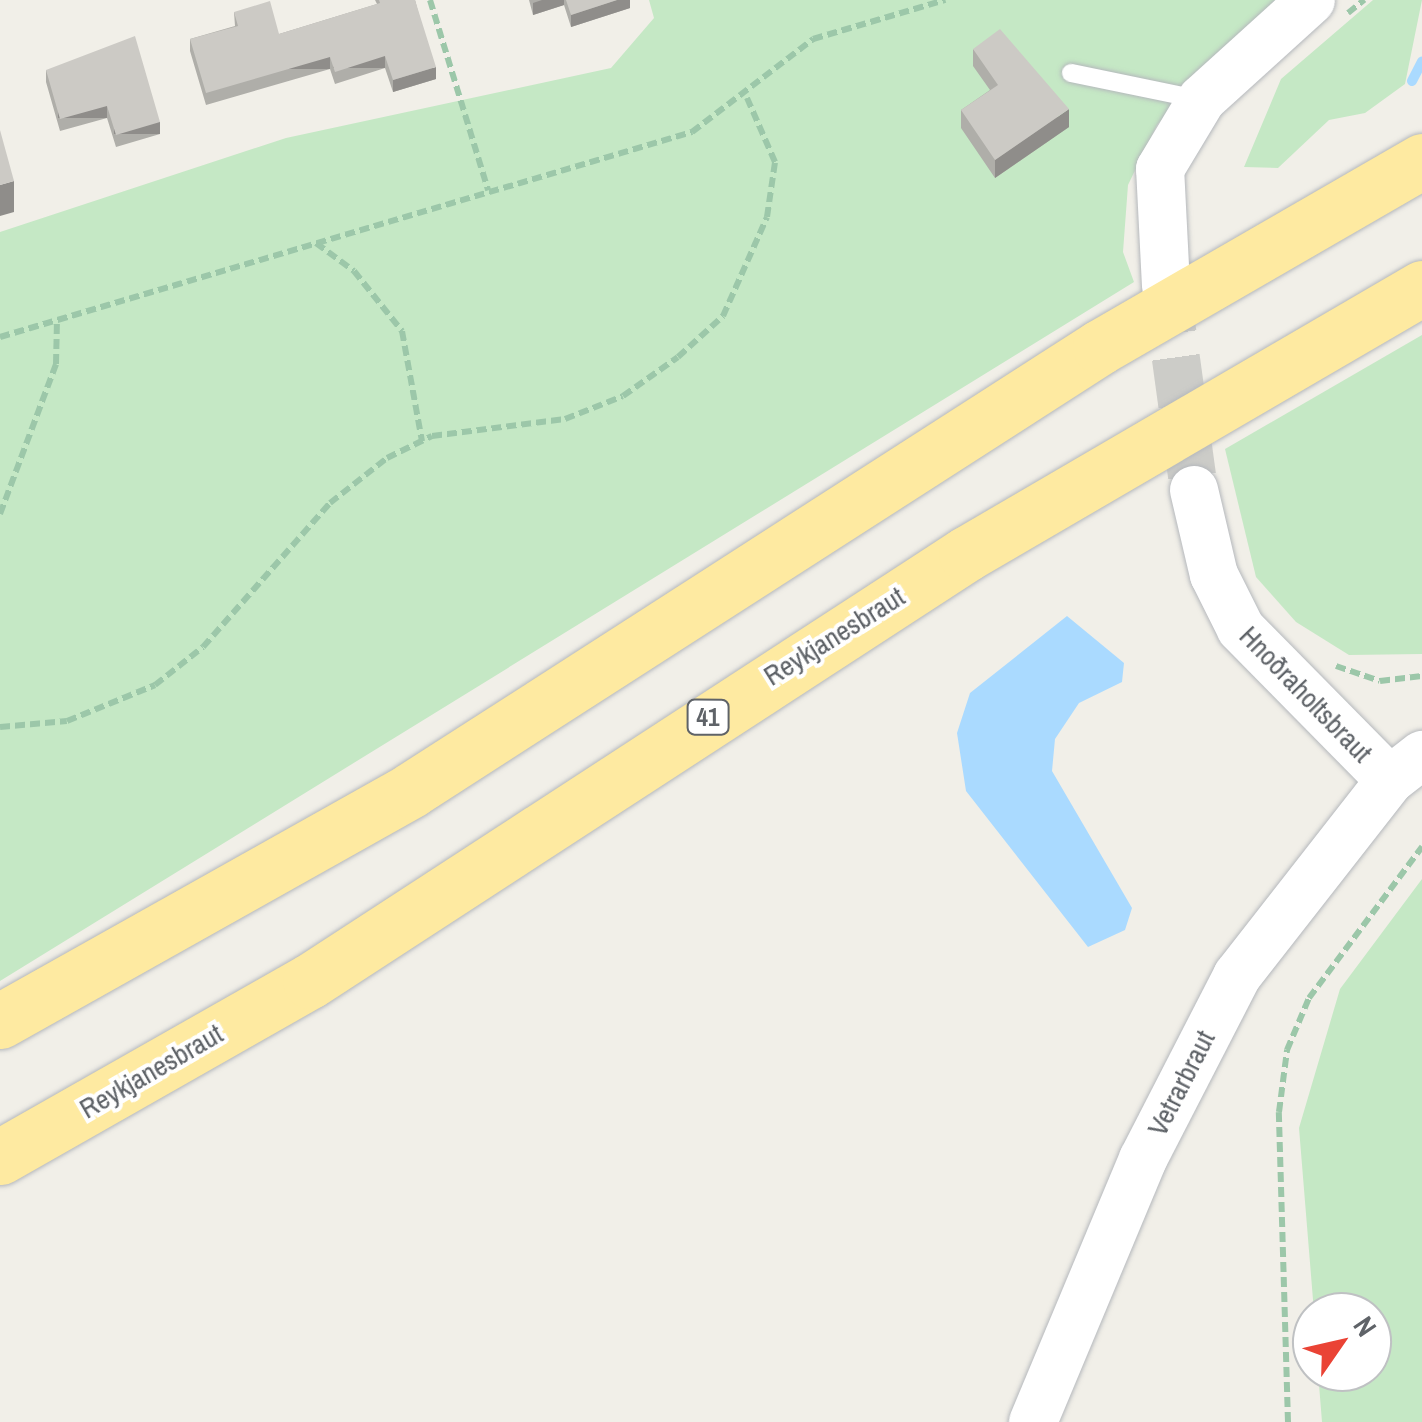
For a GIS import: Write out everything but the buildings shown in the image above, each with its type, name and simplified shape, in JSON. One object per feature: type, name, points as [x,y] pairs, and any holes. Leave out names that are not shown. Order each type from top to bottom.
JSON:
[{"type":"highway","points":[[0,1022],[411,790],[1100,348],[1422,162]]},
{"type":"highway","name":"Reykjanesbraut","points":[[0,1156],[310,980],[966,554],[1422,288]]},
{"type":"street","points":[[1166,286],[1160,169],[1202,100],[1324,11]]},
{"type":"street","name":"Hnoðraholtsbraut","points":[[1194,490],[1214,575],[1241,629],[1406,767]]},
{"type":"street","name":"Vetrarbraut","points":[[1033,1422],[1143,1159],[1228,992],[1406,767]]},
{"type":"lane","points":[[1071,72],[1202,100]]},
{"type":"path","points":[[430,0],[488,190]]},
{"type":"path","points":[[0,337],[692,132],[747,98],[781,58],[813,40],[945,0]]},
{"type":"path","points":[[1324,11],[1364,0]]},
{"type":"path","points":[[0,728],[67,721],[155,685],[203,647],[330,502],[422,441],[519,431],[594,408],[723,316],[767,217],[775,162],[747,98]]},
{"type":"path","points":[[315,242],[354,271],[402,331],[422,441]]},
{"type":"path","points":[[0,514],[56,364],[57,322]]},
{"type":"path","points":[[1323,661],[1380,681],[1422,676]]},
{"type":"path","points":[[1288,1422],[1279,1112],[1287,1050],[1309,998],[1422,847]]},
{"type":"green space","points":[[649,0],[1286,0],[1217,55],[1157,125],[1128,185],[1123,252],[1134,282],[0,981],[0,232],[286,138],[611,68],[654,18]]},
{"type":"green space","points":[[1373,0],[1422,0],[1405,84],[1365,113],[1329,120],[1278,168],[1244,167],[1281,79]]},
{"type":"green space","points":[[1422,335],[1422,654],[1349,655],[1296,622],[1256,577],[1225,449]]},
{"type":"green space","points":[[1422,879],[1422,1422],[1322,1422],[1320,1392],[1392,1392],[1392,1292],[1312,1292],[1299,1128],[1340,989]]},
{"type":"water","points":[[1067,616],[1124,663],[1122,682],[1079,703],[1055,739],[1052,771],[1132,908],[1125,930],[1088,947],[966,791],[957,733],[970,693]]},
{"type":"waterway","points":[[1412,81],[1422,61]]},
{"type":"tunnel","points":[[1166,286],[1194,490]]}]
